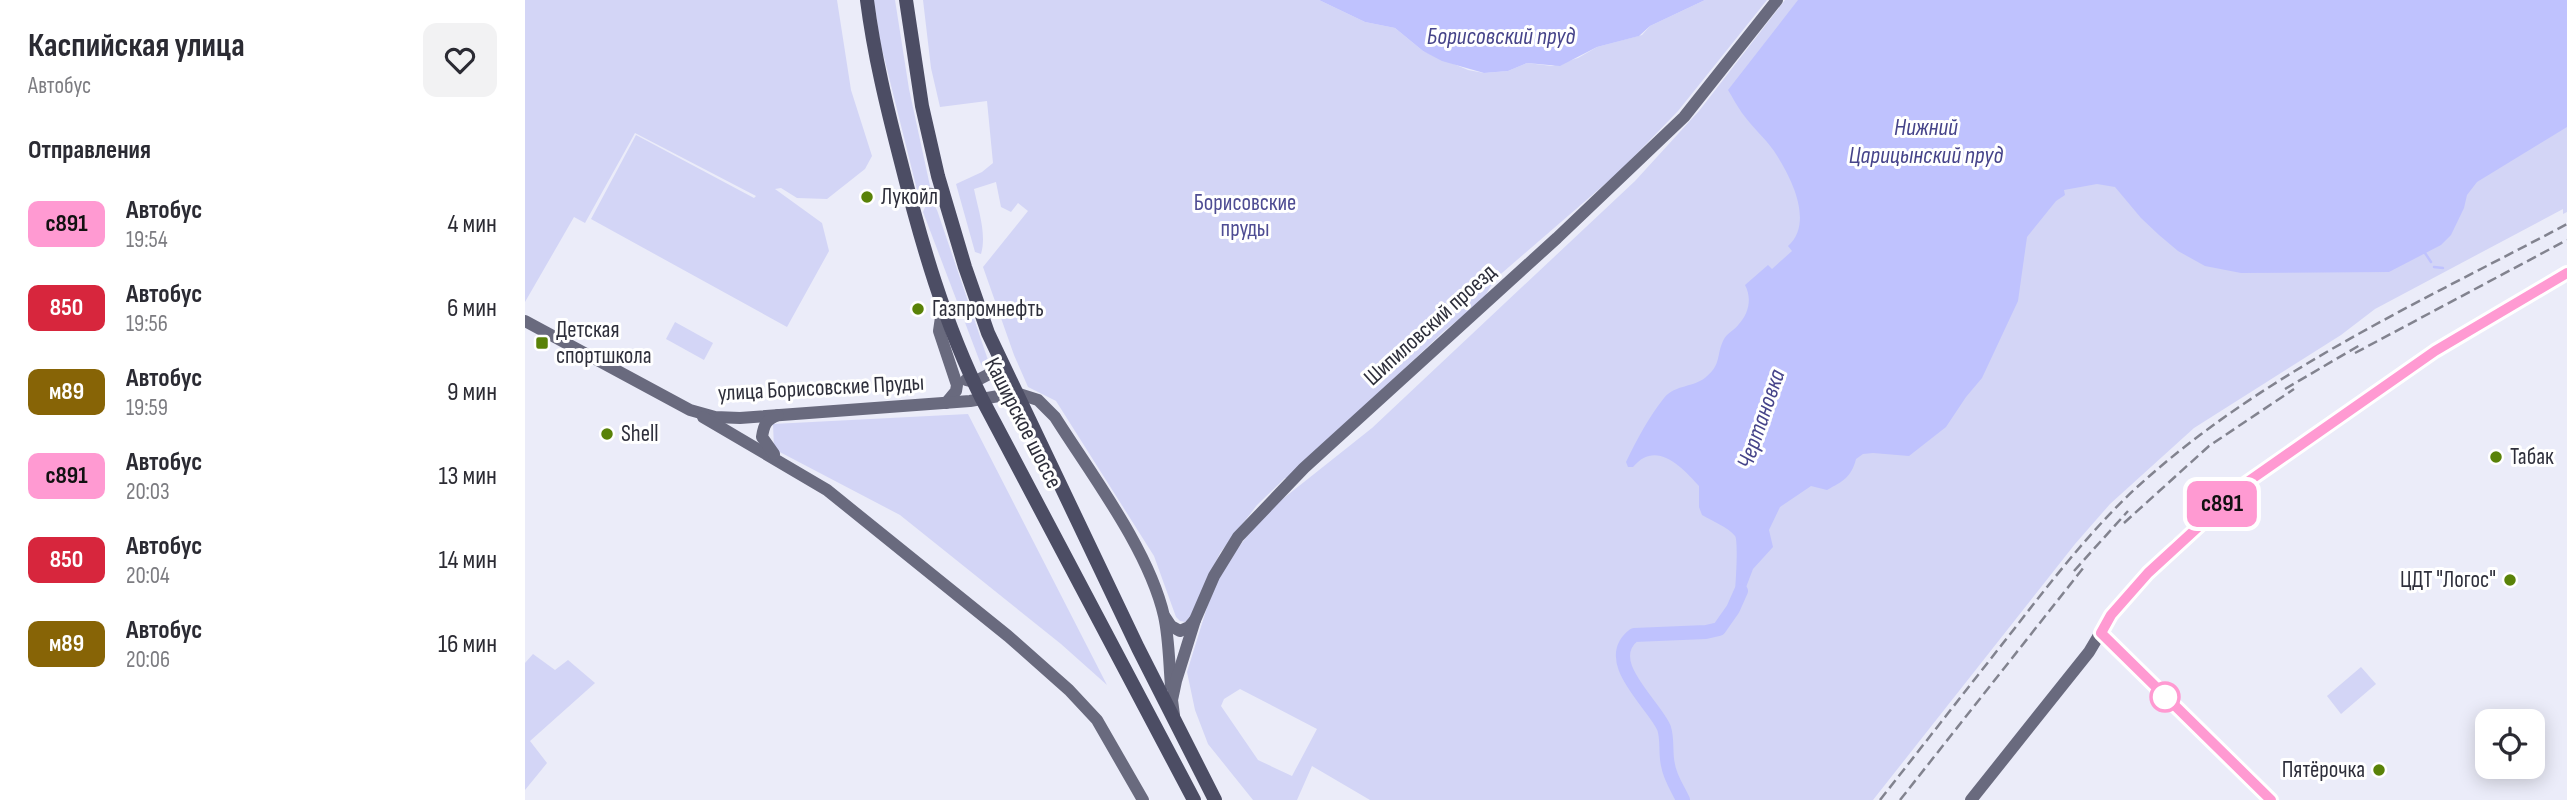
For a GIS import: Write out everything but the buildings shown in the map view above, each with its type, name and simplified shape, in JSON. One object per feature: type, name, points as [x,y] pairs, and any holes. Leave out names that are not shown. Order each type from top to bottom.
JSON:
[{"type":"main road","name":"Каширское шоссе","points":[[867,0],[881,85],[912,207],[943,304],[974,382],[1194,800]]},
{"type":"main road","name":"Каширское шоссе","points":[[906,0],[922,106],[947,203],[965,267],[999,357],[1138,648],[1215,800]]},
{"type":"main road","name":"Шипиловский проезд","points":[[1174,716],[1172,700],[1179,668],[1195,620],[1226,553],[1259,512],[1557,238],[1684,117],[1777,0]]},
{"type":"main road","points":[[1969,800],[2089,652],[2111,615],[2136,586],[2176,545],[2246,483],[2435,351],[2567,273]]},
{"type":"main road","points":[[943,304],[939,331],[954,373],[956,391],[946,403]]},
{"type":"main road","name":"улица Борисовские Пруды","points":[[525,321],[690,410],[715,417],[946,403],[1016,393]]},
{"type":"main road","points":[[954,373],[964,380],[974,382],[993,372],[999,357]]},
{"type":"main road","points":[[1016,393],[1038,400],[1055,417],[1135,545],[1157,590],[1165,617],[1172,700]]},
{"type":"main road","points":[[690,410],[785,464],[848,506],[1008,636],[1069,690],[1097,720],[1143,800]]},
{"type":"main road","points":[[779,414],[768,419],[762,437],[768,449],[785,464]]},
{"type":"main road","points":[[1165,617],[1171,626],[1180,631],[1195,620]]},
{"type":"street","points":[[912,207],[917,196],[927,192],[938,195],[947,203]]},
{"type":"street","points":[[2101,633],[2271,800]]},
{"type":"green space","points":[[525,0],[837,0],[851,90],[872,156],[865,169],[827,199],[797,198],[781,188],[775,189],[822,223],[829,251],[787,327],[591,219],[636,135],[754,198],[756,196],[635,133],[585,223],[574,217],[525,302]]},
{"type":"green space","points":[[874,0],[895,0],[909,89],[930,186],[917,190],[880,41]]},
{"type":"green space","name":"Борисовские пруды","points":[[923,0],[1319,0],[1365,22],[1395,28],[1423,51],[1468,70],[1484,73],[1508,71],[1527,63],[1552,66],[1578,58],[1597,47],[1642,35],[1650,26],[1705,0],[1767,0],[1678,111],[1620,171],[1495,279],[1482,301],[1444,331],[1257,505],[1220,553],[1190,617],[1185,622],[1176,617],[1154,556],[1056,401],[1028,387],[1014,355],[983,267],[1028,211],[1018,203],[1011,212],[1001,207],[996,182],[974,189],[983,238],[981,254],[975,252],[956,184],[982,172],[993,163],[987,101],[940,107],[931,68]]},
{"type":"green space","points":[[1785,0],[2567,0],[2567,212],[2563,214],[2563,209],[2375,309],[2341,335],[2194,428],[2110,504],[2075,544],[1873,800],[1370,800],[1312,766],[1297,800],[1253,800],[1208,744],[1195,710],[1187,672],[1213,588],[1231,557],[1265,513],[1372,428],[1635,181],[1699,111]],"holes":[[[1240,689],[1317,729],[1292,776],[1258,760],[1221,706],[1224,699]]]},
{"type":"green space","points":[[929,204],[934,205],[937,210],[988,360],[985,366],[980,362],[923,212]]},
{"type":"green space","points":[[675,322],[713,343],[704,360],[666,339]]},
{"type":"green space","points":[[968,414],[1107,685],[1061,644],[900,515],[774,449],[773,424]]},
{"type":"green space","points":[[533,654],[555,670],[568,660],[595,683],[530,741],[547,763],[525,790],[525,663]]},
{"type":"green space","points":[[2361,667],[2376,684],[2341,714],[2327,696]]},
{"type":"water","name":"Борисовский пруд","points":[[1319,0],[1705,0],[1650,26],[1639,36],[1597,47],[1560,66],[1527,63],[1508,71],[1484,73],[1442,61],[1423,51],[1395,28],[1365,22]]},
{"type":"water","name":"Нижний Царицынский пруд","points":[[1798,0],[2567,0],[2567,127],[2477,182],[2467,195],[2451,235],[2441,245],[2389,272],[2241,273],[2205,266],[2178,251],[2159,235],[2115,187],[2097,184],[2064,190],[2065,195],[2056,201],[2027,237],[2018,301],[1982,378],[1946,427],[1909,456],[1863,454],[1856,459],[1849,475],[1838,484],[1827,490],[1811,486],[1780,507],[1769,530],[1773,547],[1753,569],[1745,590],[1733,609],[1737,559],[1735,536],[1702,515],[1699,507],[1699,486],[1677,464],[1660,456],[1651,455],[1633,467],[1628,467],[1626,462],[1664,398],[1674,390],[1701,380],[1714,368],[1724,339],[1742,320],[1747,310],[1749,300],[1745,285],[1768,265],[1772,269],[1792,251],[1788,246],[1796,236],[1800,212],[1793,185],[1774,151],[1742,113],[1728,90]]},
{"type":"waterway","points":[[2425,253],[2431,262]]},
{"type":"waterway","points":[[2434,267],[2443,268]]},
{"type":"waterway","name":"Чертановка","points":[[1683,800],[1669,770],[1664,728],[1626,670],[1623,657],[1625,645],[1634,635],[1719,629],[1741,591]]},
{"type":"railway","points":[[1880,800],[2086,540],[2118,505],[2183,448],[2234,410],[2342,343],[2567,224]]},
{"type":"railway","points":[[2355,353],[2567,240]]},
{"type":"railway","points":[[2285,389],[2360,345]]},
{"type":"railway","points":[[2124,523],[2209,446],[2294,389]]},
{"type":"railway","points":[[2074,571],[2128,511]]},
{"type":"railway","points":[[1900,800],[2084,567]]},
{"type":"bus line","name":"с891","points":[[2271,800],[2101,633],[2111,615],[2176,545],[2246,483],[2435,351],[2567,273]]},
{"type":"place","name":"Лукойл","points":[[867,197]]},
{"type":"place","name":"Газпромнефть","points":[[918,309]]},
{"type":"place","name":"Детская спортшкола","points":[[542,343]]},
{"type":"place","name":"Shell","points":[[607,434]]},
{"type":"place","name":"Табак","points":[[2496,457]]},
{"type":"place","name":"ЦДТ \"Логос\"","points":[[2510,580]]},
{"type":"place","name":"Пятёрочка","points":[[2379,770]]}]
